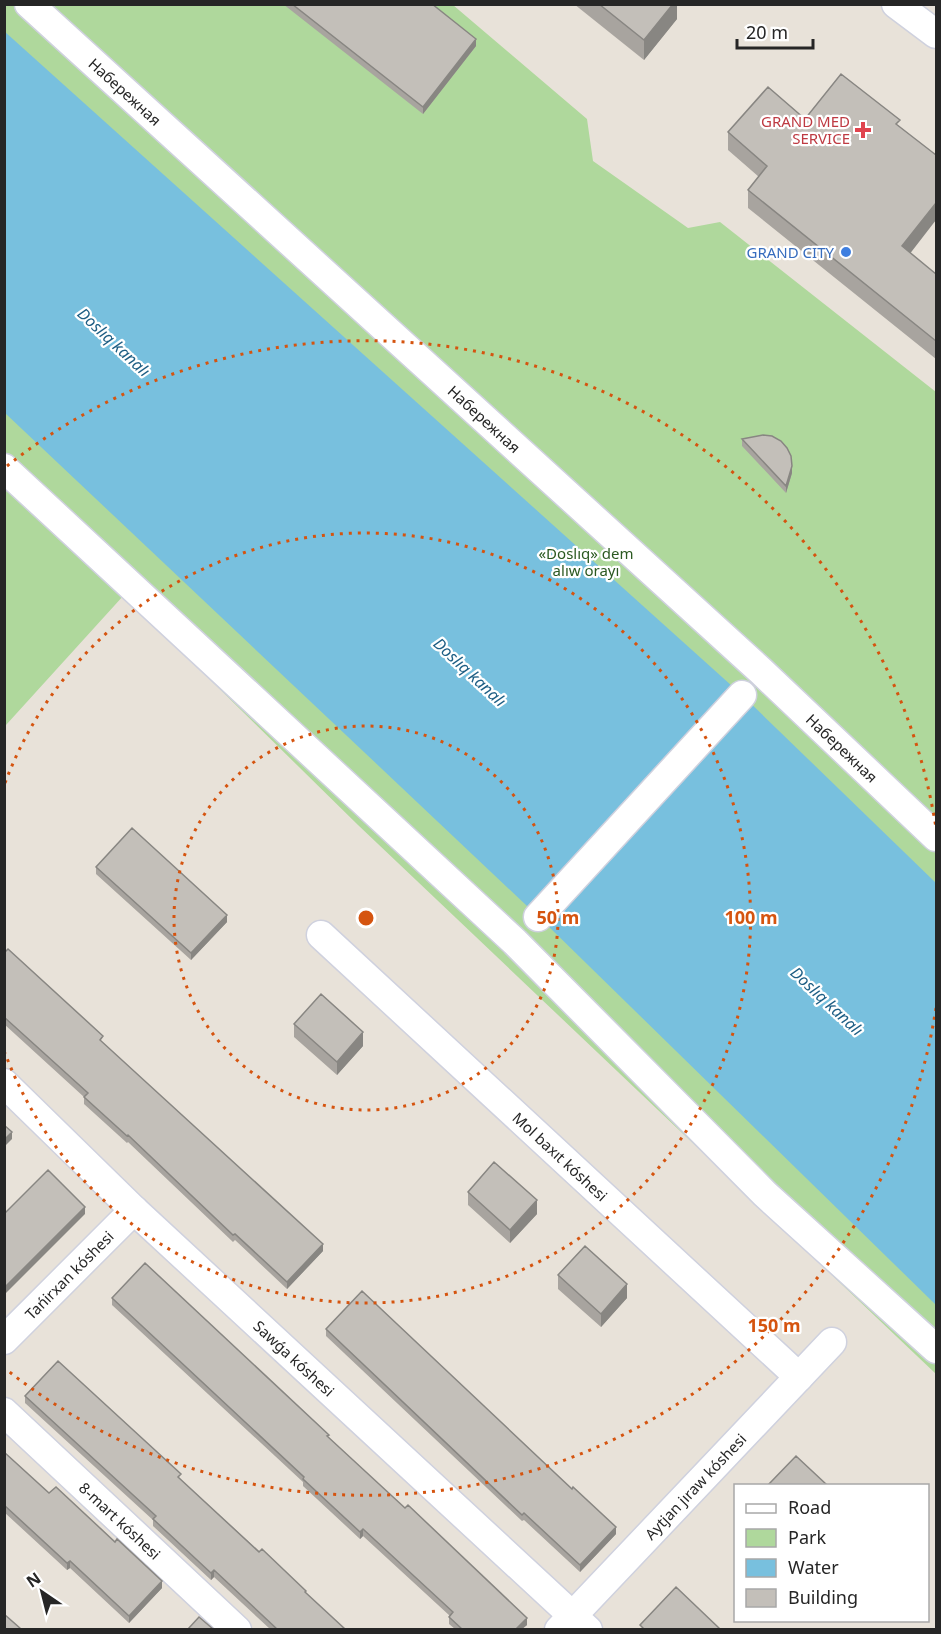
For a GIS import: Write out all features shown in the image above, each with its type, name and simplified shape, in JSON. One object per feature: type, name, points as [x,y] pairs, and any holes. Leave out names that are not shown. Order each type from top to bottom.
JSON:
[{"type":"street","name":"Набережная","points":[[29,4],[761,671],[936,837]]},
{"type":"street","points":[[896,4],[936,34]]},
{"type":"street","points":[[4,468],[515,942],[765,1194],[936,1349]]},
{"type":"street","points":[[538,917],[742,694]]},
{"type":"street","name":"Mol baxıt kóshesi","points":[[321,935],[799,1377]]},
{"type":"street","name":"Sawǵa kóshesi","points":[[4,1083],[134,1210],[573,1624]]},
{"type":"street","name":"Tańirxan kóshesi","points":[[4,1340],[134,1210]]},
{"type":"street","name":"Aytjan jıraw kóshesi","points":[[573,1624],[832,1342]]},
{"type":"street","name":"8-mart kóshesi","points":[[4,1412],[237,1629]]},
{"type":"green space","name":"«Doslıq» dem alıw orayı","points":[[5,5],[453,5],[587,119],[593,161],[688,228],[720,222],[936,392],[936,1374],[358,825],[124,595],[6,725]]},
{"type":"water","name":"Doslıq kanalı","points":[[4,31],[742,695],[936,883],[936,1305],[544,922],[5,413]]},
{"type":"building","points":[[292,4],[432,4],[476,39],[423,107]]},
{"type":"building","points":[[599,4],[673,4],[644,40]]},
{"type":"building","points":[[841,74],[900,120],[896,124],[936,155],[936,203],[902,246],[936,274],[936,341],[748,190],[767,166],[728,132],[768,87],[805,119]]},
{"type":"building","points":[[763,435],[772,436],[781,441],[791,456],[792,466],[786,486],[742,439]]},
{"type":"building","points":[[132,828],[227,915],[191,953],[96,867]]},
{"type":"building","points":[[8,949],[103,1036],[100,1040],[323,1244],[287,1282],[84,1097],[88,1093],[4,1017],[4,953]]},
{"type":"building","points":[[321,994],[363,1032],[337,1062],[294,1024]]},
{"type":"building","points":[[4,1125],[12,1132],[4,1140]]},
{"type":"building","points":[[494,1162],[537,1200],[510,1230],[468,1192]]},
{"type":"building","points":[[48,1170],[85,1207],[4,1288],[4,1214]]},
{"type":"building","points":[[585,1246],[627,1284],[601,1314],[558,1275]]},
{"type":"building","points":[[145,1263],[329,1435],[327,1436],[405,1508],[408,1505],[527,1618],[516,1629],[462,1629],[449,1617],[453,1612],[363,1529],[360,1532],[112,1298]]},
{"type":"building","points":[[362,1291],[572,1489],[573,1487],[616,1527],[580,1565],[524,1513],[522,1515],[326,1329]]},
{"type":"building","points":[[58,1361],[181,1474],[178,1477],[259,1552],[262,1549],[345,1629],[277,1629],[214,1570],[211,1573],[153,1519],[156,1516],[25,1396]]},
{"type":"building","points":[[4,1452],[49,1493],[56,1487],[115,1542],[117,1539],[162,1581],[129,1616],[70,1561],[67,1563],[4,1505]]},
{"type":"building","points":[[796,1456],[826,1484],[769,1484]]},
{"type":"building","points":[[676,1587],[720,1629],[644,1629],[640,1625]]},
{"type":"building","points":[[4,1614],[21,1629],[4,1629]]},
{"type":"building","points":[[199,1617],[213,1629],[188,1629]]},
{"type":"place","name":"GRAND MED SERVICE","points":[[863,130]]},
{"type":"place","name":"GRAND CITY","points":[[846,252]]}]
